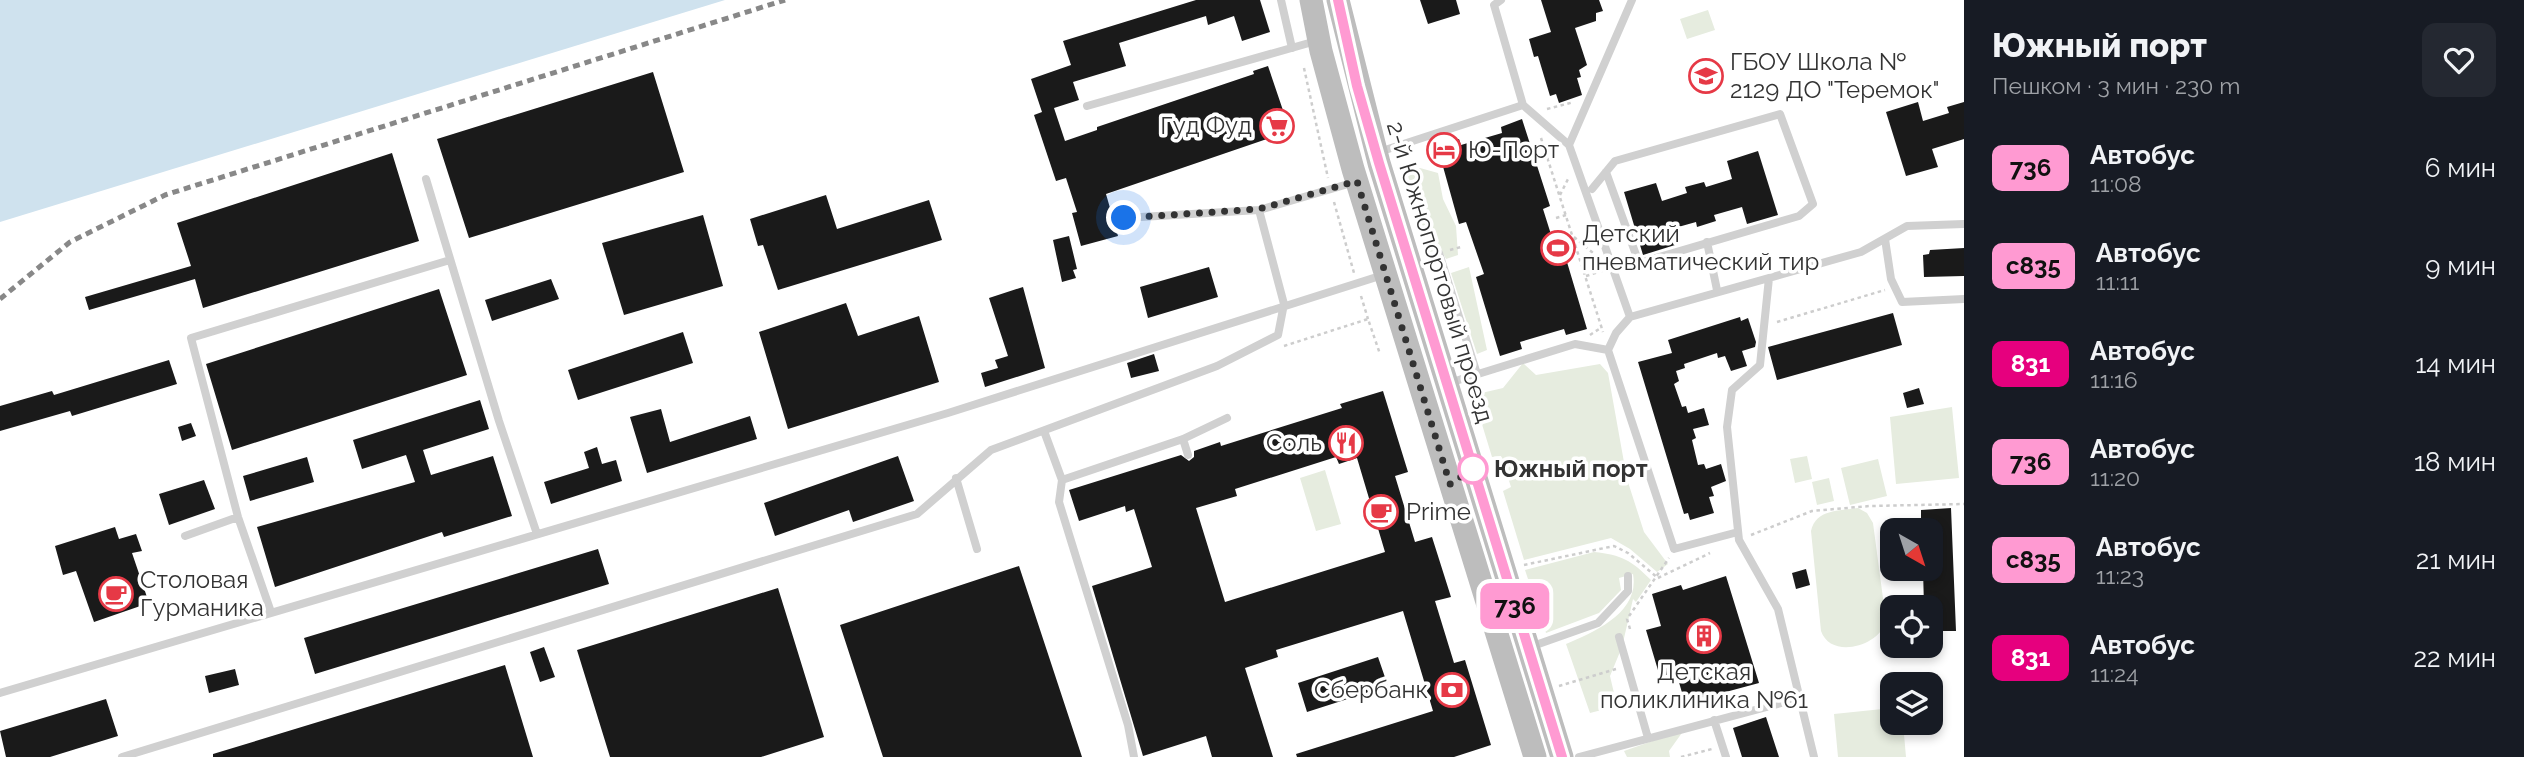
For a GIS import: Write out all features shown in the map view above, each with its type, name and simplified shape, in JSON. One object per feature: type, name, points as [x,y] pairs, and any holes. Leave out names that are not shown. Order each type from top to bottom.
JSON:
[{"type":"main road","points":[[1311,0],[1357,181],[1530,756]]},
{"type":"main road","name":"2-й Южнопортовый проезд","points":[[1338,0],[1376,153],[1562,757]]},
{"type":"lane","points":[[1281,0],[1292,48]]},
{"type":"lane","points":[[1501,0],[1494,5],[1523,105],[1569,145],[1629,317]]},
{"type":"lane","points":[[1569,145],[1632,0]]},
{"type":"lane","points":[[1087,106],[1319,40]]},
{"type":"lane","points":[[1376,153],[1523,105]]},
{"type":"lane","points":[[1592,189],[1606,172],[1615,162],[1780,114],[1813,204],[1799,216],[1639,264],[1606,172]]},
{"type":"lane","points":[[426,179],[537,534]]},
{"type":"lane","points":[[1124,218],[1259,209],[1357,181]]},
{"type":"lane","points":[[122,757],[917,514],[991,450],[1217,366],[1278,335],[1284,304],[1259,209]]},
{"type":"lane","points":[[1738,536],[1674,549],[1608,350],[1616,333],[1629,317],[1717,290],[1861,252],[1907,226],[1964,224]]},
{"type":"lane","points":[[1885,239],[1895,288],[1902,302],[1964,299]]},
{"type":"lane","points":[[1707,242],[1717,290]]},
{"type":"lane","points":[[1439,253],[1477,374]]},
{"type":"lane","points":[[271,612],[238,517],[191,338],[450,260]]},
{"type":"lane","points":[[0,694],[948,413],[1385,274]]},
{"type":"lane","points":[[1769,278],[1760,365],[1732,390],[1727,427],[1738,536],[1778,610],[1814,757]]},
{"type":"lane","points":[[1447,383],[1575,344],[1608,350]]},
{"type":"lane","points":[[1062,480],[1183,439],[1227,418]]},
{"type":"lane","points":[[1044,431],[1062,480],[1059,502],[1128,725],[1134,757]]},
{"type":"lane","points":[[1183,439],[1188,455]]},
{"type":"lane","points":[[956,478],[977,549]]},
{"type":"lane","points":[[186,536],[238,517]]},
{"type":"lane","points":[[1528,648],[1598,623],[1628,591],[1628,576]]},
{"type":"lane","points":[[1619,637],[1648,738]]},
{"type":"lane","points":[[1578,757],[1800,698]]},
{"type":"lane","points":[[1714,720],[1726,757]]},
{"type":"path","points":[[1303,64],[1327,171]]},
{"type":"path","points":[[1532,112],[1604,335]]},
{"type":"path","points":[[1337,212],[1352,262]]},
{"type":"path","points":[[1556,218],[1566,215]]},
{"type":"path","points":[[1586,276],[1612,269]]},
{"type":"path","points":[[1765,325],[1895,288]]},
{"type":"path","points":[[1364,307],[1380,354]]},
{"type":"path","points":[[1278,335],[1283,346],[1368,319]]},
{"type":"path","points":[[1658,578],[1738,536],[1812,511],[1870,506],[1964,504]]},
{"type":"path","points":[[1525,565],[1615,546],[1628,552],[1658,578]]},
{"type":"path","points":[[1627,620],[1658,578],[1669,558]]},
{"type":"path","points":[[1564,684],[1605,672]]},
{"type":"path","points":[[1681,757],[1722,746]]},
{"type":"shaded area","points":[[1708,10],[1715,30],[1687,39],[1680,19]]},
{"type":"shaded area","points":[[1420,168],[1438,173],[1443,199],[1456,226],[1458,255],[1446,259],[1441,249],[1430,252],[1406,169]]},
{"type":"shaded area","points":[[1469,267],[1487,350],[1477,354],[1451,273]]},
{"type":"shaded area","points":[[1523,363],[1536,375],[1600,364],[1608,373],[1627,479],[1644,532],[1668,564],[1657,572],[1630,549],[1611,538],[1524,560],[1503,491],[1511,487],[1501,456],[1492,457],[1473,395],[1503,388]]},
{"type":"shaded area","points":[[1952,407],[1959,478],[1896,484],[1890,417]]},
{"type":"shaded area","points":[[1807,456],[1812,479],[1795,483],[1790,459]]},
{"type":"shaded area","points":[[1878,459],[1887,496],[1850,505],[1841,468]]},
{"type":"shaded area","points":[[1325,470],[1341,524],[1316,531],[1300,478]]},
{"type":"shaded area","points":[[1829,478],[1834,501],[1817,505],[1812,482]]},
{"type":"shaded area","points":[[1858,508],[1867,513],[1873,523],[1883,595],[1880,595],[1880,632],[1865,643],[1855,646],[1835,645],[1826,640],[1821,631],[1811,531],[1823,515]]},
{"type":"shaded area","points":[[1594,552],[1626,560],[1651,580],[1636,602],[1633,599],[1622,647],[1610,676],[1617,706],[1590,713],[1566,644],[1602,626],[1623,609],[1630,599],[1633,574],[1619,578],[1621,590],[1599,613],[1546,633],[1525,570]]},
{"type":"shaded area","points":[[1880,709],[1880,735],[1904,735],[1906,757],[1838,757],[1834,714]]},
{"type":"shaded area","points":[[1684,730],[1669,751],[1670,757],[1627,757],[1624,751]]},
{"type":"water","points":[[0,0],[725,0],[0,222]]},
{"type":"building","points":[[1196,0],[1260,0],[1270,32],[1242,41],[1234,16],[1208,25],[1206,16],[1119,43],[1126,66],[1073,82],[1079,100],[1054,108],[1065,141],[1097,130],[1097,127],[1254,74],[1253,71],[1268,66],[1290,131],[1106,194],[1118,236],[1081,246],[1072,213],[1077,212],[1066,178],[1056,181],[1034,115],[1042,112],[1031,79],[1071,65],[1063,41]]},
{"type":"building","points":[[1420,0],[1456,0],[1460,14],[1428,24]]},
{"type":"building","points":[[1541,0],[1599,0],[1603,11],[1596,13],[1596,21],[1575,28],[1587,65],[1579,70],[1581,77],[1577,78],[1582,95],[1559,103],[1556,94],[1550,96],[1538,56],[1534,57],[1529,39],[1551,32]]},
{"type":"building","points":[[653,72],[684,172],[469,238],[437,139]]},
{"type":"building","points":[[1918,102],[1923,121],[1949,113],[1947,107],[1964,102],[1964,139],[1932,149],[1938,167],[1906,176],[1886,112]]},
{"type":"building","points":[[1522,119],[1550,206],[1543,209],[1554,244],[1561,242],[1587,329],[1566,335],[1564,329],[1520,342],[1522,349],[1500,356],[1476,277],[1484,274],[1466,222],[1459,224],[1437,145],[1459,139],[1461,145],[1502,133],[1501,127]]},
{"type":"building","points":[[1758,151],[1778,215],[1747,224],[1742,207],[1714,215],[1716,221],[1697,227],[1696,222],[1671,229],[1675,245],[1643,255],[1624,192],[1656,183],[1662,201],[1687,193],[1685,187],[1704,182],[1706,187],[1732,179],[1727,161]]},
{"type":"building","points":[[392,153],[419,241],[203,308],[195,279],[89,310],[85,297],[191,266],[177,223]]},
{"type":"building","points":[[826,195],[837,229],[929,200],[942,240],[778,290],[763,245],[758,246],[750,219]]},
{"type":"building","points":[[703,215],[723,286],[624,315],[602,243]]},
{"type":"building","points":[[1069,236],[1077,269],[1073,270],[1076,278],[1062,282],[1053,240]]},
{"type":"building","points":[[1964,248],[1964,276],[1924,277],[1923,255],[1929,254],[1930,250]]},
{"type":"building","points":[[1209,267],[1218,297],[1148,318],[1140,287]]},
{"type":"building","points":[[551,279],[559,299],[492,321],[485,300]]},
{"type":"building","points":[[1023,287],[1045,368],[985,387],[981,373],[998,368],[995,360],[1008,356],[989,298]]},
{"type":"building","points":[[439,289],[467,375],[232,450],[206,364]]},
{"type":"building","points":[[846,303],[858,336],[919,316],[939,382],[788,429],[759,332]]},
{"type":"building","points":[[1893,313],[1902,345],[1777,380],[1768,347]]},
{"type":"building","points":[[1740,317],[1741,321],[1748,318],[1756,342],[1755,347],[1742,351],[1747,366],[1731,371],[1725,356],[1718,358],[1717,353],[1684,364],[1685,368],[1676,371],[1679,381],[1674,384],[1682,407],[1686,406],[1688,413],[1704,408],[1709,425],[1693,429],[1696,438],[1692,440],[1698,465],[1704,464],[1706,469],[1721,464],[1726,481],[1711,487],[1714,496],[1709,497],[1714,513],[1690,520],[1688,513],[1684,514],[1638,362],[1672,353],[1668,340]]},
{"type":"building","points":[[683,332],[693,363],[578,400],[568,370]]},
{"type":"building","points":[[1154,354],[1159,371],[1131,378],[1127,363]]},
{"type":"building","points":[[169,360],[177,384],[72,416],[70,411],[0,431],[0,406],[52,391],[54,395]]},
{"type":"building","points":[[1919,388],[1924,404],[1907,408],[1903,393]]},
{"type":"building","points":[[1383,391],[1408,472],[1395,476],[1415,542],[1432,537],[1451,597],[1435,601],[1454,663],[1465,660],[1491,745],[1454,757],[1297,757],[1296,754],[1433,711],[1403,611],[1276,650],[1278,657],[1245,668],[1273,757],[1212,757],[1206,736],[1143,756],[1092,586],[1152,567],[1134,509],[1126,512],[1125,506],[1079,521],[1069,490],[1181,455],[1189,461],[1194,457],[1194,451],[1220,442],[1221,446],[1342,408],[1340,404]],"holes":[[[1336,457],[1339,464],[1357,458],[1385,552],[1225,602],[1196,508],[1237,496],[1235,489]]]},
{"type":"building","points":[[480,400],[489,429],[423,450],[431,475],[493,456],[512,516],[444,537],[442,532],[275,587],[257,527],[415,482],[406,455],[362,469],[353,440]]},
{"type":"building","points":[[661,409],[670,442],[750,416],[757,439],[647,473],[630,417]]},
{"type":"building","points":[[191,423],[196,436],[182,441],[178,427]]},
{"type":"building","points":[[597,447],[602,464],[616,460],[622,481],[551,504],[544,482],[589,468],[584,452]]},
{"type":"building","points":[[898,456],[914,501],[853,522],[849,510],[775,536],[764,503]]},
{"type":"building","points":[[307,457],[314,482],[250,501],[243,476]]},
{"type":"building","points":[[204,480],[215,509],[169,525],[159,494]]},
{"type":"building","points":[[1951,508],[1956,631],[1943,631],[1943,595],[1924,595],[1923,581],[1943,581],[1943,518],[1921,518],[1921,510]]},
{"type":"building","points":[[115,527],[119,539],[136,534],[142,551],[132,553],[149,603],[94,622],[76,571],[63,575],[55,546]]},
{"type":"building","points":[[598,549],[609,584],[315,674],[304,638]]},
{"type":"building","points":[[1019,566],[1082,757],[883,757],[840,625]]},
{"type":"building","points":[[1806,569],[1810,585],[1796,589],[1792,573]]},
{"type":"building","name":"Детская поликлиника №61","points":[[1726,576],[1759,683],[1685,703],[1676,672],[1660,677],[1646,630],[1661,626],[1652,594],[1681,585],[1683,590]]},
{"type":"building","points":[[778,588],[824,737],[761,757],[610,757],[577,650]]},
{"type":"building","points":[[544,647],[555,677],[540,682],[530,652]]},
{"type":"building","points":[[1378,657],[1388,686],[1307,712],[1298,683]]},
{"type":"building","points":[[505,665],[533,757],[213,757],[213,754]]},
{"type":"building","points":[[235,669],[239,685],[209,693],[205,676]]},
{"type":"building","points":[[106,699],[118,736],[50,757],[6,757],[0,731]]},
{"type":"building","points":[[1766,717],[1779,757],[1742,757],[1733,728]]},
{"type":"railway","points":[[0,299],[70,242],[165,195],[785,0]]},
{"type":"bus line","name":"736","points":[[1338,0],[1347,47],[1379,163],[1562,757]]},
{"type":"place","name":"ГБОУ Школа № 2129 ДО \"Теремок\"","points":[[1706,76]]},
{"type":"place","name":"Гуд Фуд","points":[[1277,126]]},
{"type":"place","name":"Ю-Порт","points":[[1444,150]]},
{"type":"place","name":"Детский пневматический тир","points":[[1558,248]]},
{"type":"place","name":"Соль","points":[[1346,443]]},
{"type":"place","name":"Южный порт","points":[[1473,469]]},
{"type":"place","name":"Prime","points":[[1381,512]]},
{"type":"place","name":"Столовая Гурманика","points":[[116,594]]},
{"type":"place","name":"Детская поликлиника №61","points":[[1704,636]]},
{"type":"place","name":"Сбербанк","points":[[1452,690]]},
{"type":"route","points":[[1124,218],[1259,209],[1357,181],[1450,484],[1473,469]]}]
